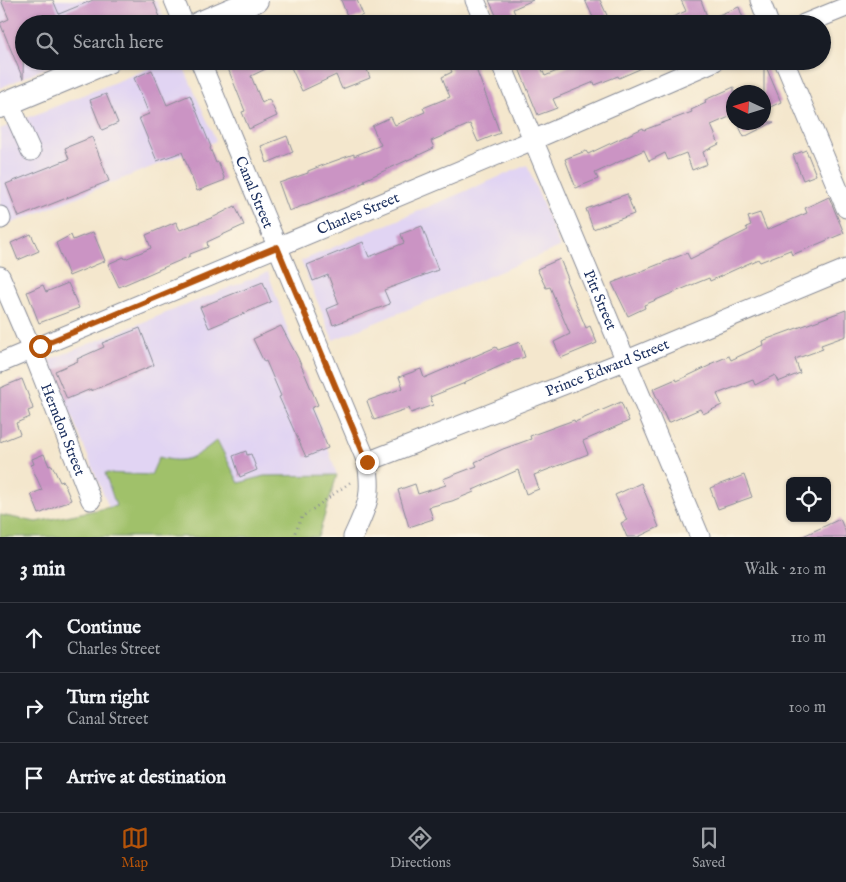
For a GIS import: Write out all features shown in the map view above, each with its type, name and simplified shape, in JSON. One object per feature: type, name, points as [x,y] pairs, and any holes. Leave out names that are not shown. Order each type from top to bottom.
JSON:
[{"type":"main road","points":[[220,15],[256,0]]},
{"type":"main road","points":[[5,104],[86,70]]},
{"type":"street","points":[[174,0],[180,15]]},
{"type":"street","points":[[475,0],[481,15]]},
{"type":"street","points":[[760,0],[766,15]]},
{"type":"street","points":[[826,15],[846,7]]},
{"type":"street","name":"Canal Street","points":[[204,70],[367,462],[370,481],[369,500],[354,537]]},
{"type":"street","name":"Pitt Street","points":[[504,70],[700,537]]},
{"type":"street","name":"Charles Street","points":[[0,363],[533,140],[694,70]]},
{"type":"street","points":[[788,70],[846,208]]},
{"type":"street","points":[[5,104],[31,151]]},
{"type":"street","name":"Prince Edward Street","points":[[367,462],[627,360],[846,269]]},
{"type":"street","name":"Herndon Street","points":[[0,276],[32,350],[91,500]]},
{"type":"path","points":[[293,537],[302,517],[350,483],[367,462]]},
{"type":"shaded area","points":[[0,0],[156,0],[163,15],[15,15],[15,70],[41,70],[0,88]]},
{"type":"shaded area","points":[[145,70],[185,70],[216,141],[0,228],[0,129]]},
{"type":"shaded area","points":[[527,165],[560,247],[333,340],[301,261]]},
{"type":"shaded area","points":[[268,272],[337,475],[265,476],[238,483],[218,441],[196,457],[173,462],[158,457],[151,475],[105,473],[116,506],[109,508],[49,360]]},
{"type":"green space","points":[[217,440],[239,483],[264,476],[337,475],[318,537],[0,537],[0,515],[36,522],[116,506],[105,473],[151,475],[159,457],[184,460],[197,455]]},
{"type":"building","points":[[1,0],[53,0],[59,14],[93,0],[153,0],[159,15],[15,15],[15,60],[0,23],[9,19]]},
{"type":"building","points":[[341,0],[357,0],[363,15],[347,15]]},
{"type":"building","points":[[489,0],[533,0],[513,9],[515,15],[496,15]]},
{"type":"building","points":[[585,0],[600,0],[607,15],[592,15]]},
{"type":"building","points":[[681,0],[701,0],[707,15],[677,15],[686,11]]},
{"type":"building","points":[[739,7],[742,15],[718,15]]},
{"type":"building","points":[[19,70],[23,70],[23,79]]},
{"type":"building","points":[[152,70],[167,105],[190,95],[216,163],[218,162],[225,180],[197,191],[182,152],[157,161],[139,118],[149,114],[134,78]]},
{"type":"building","points":[[229,70],[263,70],[251,76],[262,103],[269,99],[277,116],[249,129],[242,112],[245,111]]},
{"type":"building","points":[[292,70],[367,70],[370,78],[342,89],[336,75],[302,91]]},
{"type":"building","points":[[451,70],[476,70],[500,133],[478,142],[470,124],[431,141],[434,148],[364,180],[365,182],[289,211],[279,183],[381,145],[372,126],[391,117],[395,125],[425,112],[423,108],[450,97],[442,77],[452,72]]},
{"type":"building","points":[[520,70],[542,70],[545,76],[559,70],[637,70],[595,85],[594,82],[553,99],[557,108],[538,115]]},
{"type":"building","points":[[764,70],[767,70],[781,102],[771,107],[771,85],[764,85]]},
{"type":"building","points":[[726,91],[726,118],[711,125],[719,144],[703,152],[707,164],[692,170],[686,153],[668,160],[665,153],[649,161],[644,150],[595,173],[598,179],[576,188],[565,159],[586,151],[588,154],[643,128],[644,130],[692,112],[691,110],[706,103],[705,100]]},
{"type":"building","points":[[106,94],[118,123],[102,130],[90,100]]},
{"type":"building","points":[[741,130],[758,130],[744,137]]},
{"type":"building","points":[[287,136],[293,152],[267,163],[261,146]]},
{"type":"building","points":[[92,137],[109,181],[19,217],[6,184],[69,159],[65,148]]},
{"type":"building","points":[[806,150],[816,175],[803,180],[793,155]]},
{"type":"building","points":[[627,194],[634,214],[593,229],[586,209]]},
{"type":"building","points":[[829,197],[844,233],[792,255],[790,250],[760,262],[758,259],[710,281],[709,278],[644,305],[645,308],[628,316],[612,283],[687,253],[690,259],[748,230],[746,227],[751,225],[748,217],[760,213],[767,230],[807,213],[805,208]]},
{"type":"building","points":[[235,206],[244,225],[207,242],[208,247],[190,254],[190,256],[119,287],[108,264],[151,248],[146,235],[176,222],[180,230],[214,217]]},
{"type":"building","points":[[422,226],[438,270],[384,290],[390,304],[333,325],[327,309],[339,304],[328,275],[313,281],[307,265],[363,242],[369,257],[404,243],[401,234]]},
{"type":"building","points":[[93,232],[105,261],[69,276],[56,243],[71,235],[73,240]]},
{"type":"building","points":[[31,234],[39,251],[18,260],[11,243]]},
{"type":"building","points":[[560,259],[568,279],[566,280],[586,328],[590,326],[597,343],[561,358],[554,342],[570,334],[550,287],[546,288],[537,269]]},
{"type":"building","points":[[263,282],[271,302],[209,328],[200,307]]},
{"type":"building","points":[[68,283],[79,308],[39,323],[27,292],[43,285],[46,292]]},
{"type":"building","points":[[846,310],[846,336],[821,345],[823,349],[795,359],[800,373],[778,382],[775,375],[755,385],[753,380],[717,394],[722,405],[703,414],[700,409],[668,423],[653,389],[676,379],[677,381],[729,356],[731,360],[763,345],[762,341]]},
{"type":"building","points":[[281,326],[298,358],[318,405],[311,408],[328,448],[306,457],[279,397],[281,396],[266,361],[264,362],[253,339]]},
{"type":"building","points":[[140,328],[154,365],[67,399],[55,371],[104,347],[102,343]]},
{"type":"building","points":[[520,342],[525,357],[509,362],[430,397],[433,405],[411,413],[409,408],[374,420],[367,401],[403,388],[399,377],[421,369],[424,378],[496,347],[498,350]]},
{"type":"building","points":[[22,379],[33,409],[28,411],[30,417],[16,423],[20,434],[0,442],[0,388]]},
{"type":"building","points":[[621,402],[629,421],[583,441],[588,454],[534,475],[539,489],[526,494],[518,470],[473,490],[474,492],[452,501],[429,507],[433,519],[409,527],[398,490],[415,484],[418,494],[446,485],[443,479],[477,466],[475,462],[531,439],[530,436],[574,420],[575,422]]},
{"type":"building","points":[[246,451],[247,455],[251,454],[257,470],[240,477],[233,456]]},
{"type":"building","points":[[44,454],[49,466],[52,465],[60,482],[63,481],[71,500],[39,514],[31,494],[42,490],[31,465],[34,464],[32,459]]},
{"type":"building","points":[[744,475],[752,497],[718,509],[710,488]]},
{"type":"building","points":[[641,483],[659,527],[638,537],[627,537],[621,523],[627,520],[615,495]]},
{"type":"building","points":[[840,519],[846,537],[801,537]]},
{"type":"route","points":[[40,346],[277,247],[367,462]]}]
